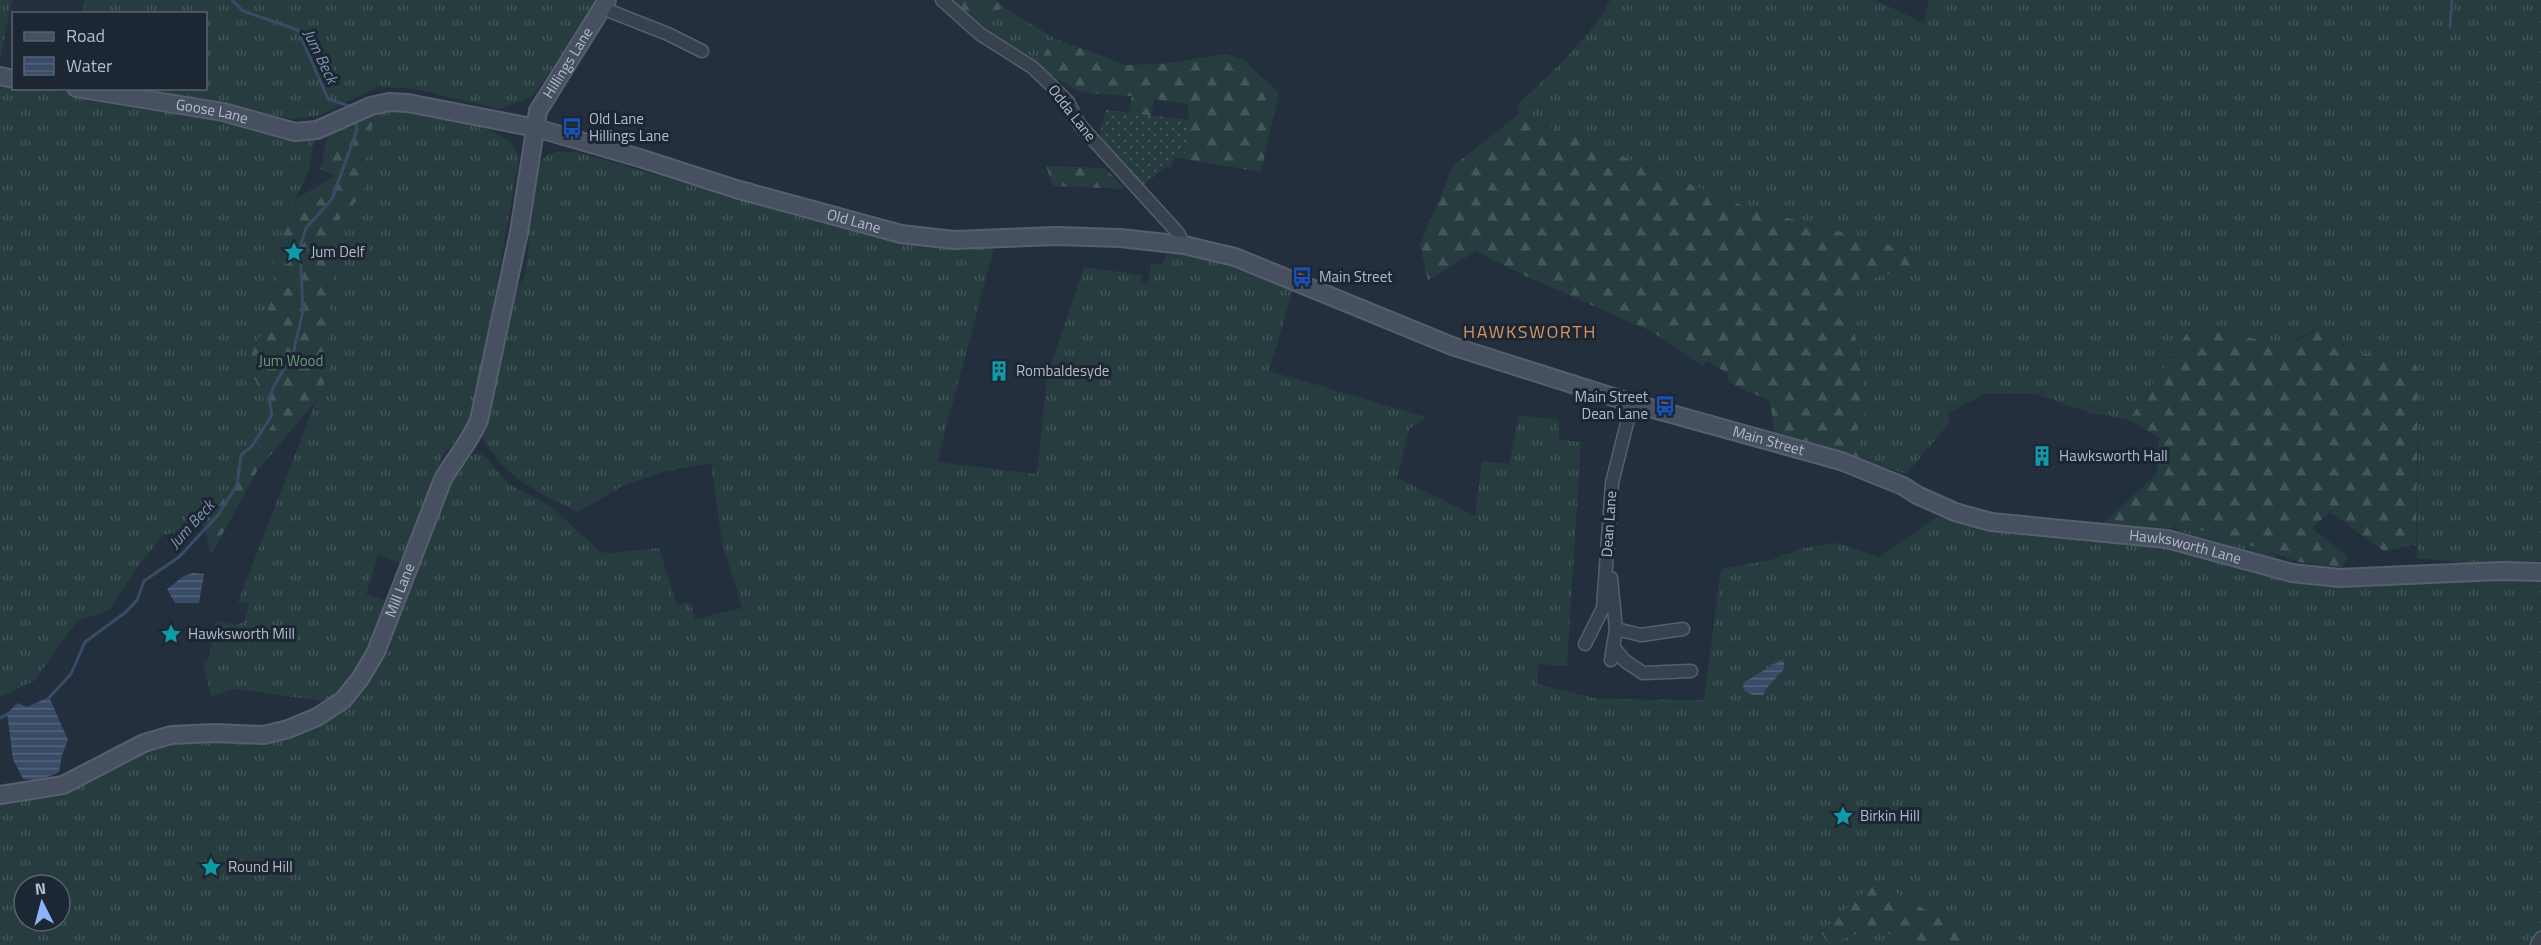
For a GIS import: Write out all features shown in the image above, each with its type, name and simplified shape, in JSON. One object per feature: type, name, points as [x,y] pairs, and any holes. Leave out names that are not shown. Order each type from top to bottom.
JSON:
[{"type":"street","name":"Odda Lane","points":[[942,0],[980,34],[1032,67],[1068,102],[1079,124],[1178,233],[1184,244]]},
{"type":"street","points":[[604,4],[702,51]]},
{"type":"street","name":"Hillings Lane","points":[[536,128],[538,111],[546,96],[604,4]]},
{"type":"street","name":"Goose Lane","points":[[88,90],[223,112],[295,132],[317,130],[389,102],[408,103],[536,128]]},
{"type":"street","name":"Old Lane","points":[[536,128],[644,159],[736,189],[901,234],[954,240],[1056,236],[1120,238],[1184,244]]},
{"type":"street","name":"Mill Lane","points":[[0,795],[63,785],[144,743],[171,735],[215,733],[264,735],[288,729],[317,717],[343,700],[360,679],[376,652],[443,479],[472,436],[479,420],[519,232],[536,128]]},
{"type":"street","name":"Main Street","points":[[1184,244],[1235,257],[1452,346],[1632,403],[1841,461]]},
{"type":"street","name":"Dean Lane","points":[[1585,644],[1602,608],[1612,483],[1632,403]]},
{"type":"street","name":"Hawksworth Lane","points":[[1841,461],[1903,486],[1955,512],[1990,522],[2167,538],[2292,573],[2339,578],[2500,571],[2541,572]]},
{"type":"street","points":[[1612,483],[1620,501],[1611,586],[1616,629],[1612,654],[1643,672],[1691,671]]},
{"type":"street","points":[[1616,629],[1641,634],[1683,629]]},
{"type":"street","points":[[2537,945],[2541,938]]},
{"type":"green space","points":[[0,0],[12,0],[0,59]]},
{"type":"green space","points":[[84,0],[596,0],[532,96],[500,109],[410,88],[377,87],[318,116],[290,119],[110,90],[207,90],[207,12],[83,12]]},
{"type":"green space","points":[[953,0],[996,0],[1005,8],[971,18]]},
{"type":"green space","points":[[1610,0],[1875,0],[1924,23],[1929,0],[2541,0],[2541,561],[2466,563],[2417,558],[2418,370],[2413,357],[2349,353],[2343,344],[2313,331],[2299,337],[2289,347],[2193,324],[2129,420],[2087,412],[2036,394],[1985,394],[1948,413],[1950,422],[1907,473],[1914,476],[1862,461],[1857,421],[1868,410],[1846,282],[1912,270],[1931,256],[1746,207],[1519,114],[1517,106],[1592,29]]},
{"type":"green space","points":[[1005,8],[1054,38],[1038,64],[1001,45],[971,18]]},
{"type":"green space","points":[[1054,38],[1126,65],[1161,64],[1226,54],[1244,60],[1279,93],[1261,172],[1184,159],[1189,121],[1188,104],[1154,99],[1151,116],[1129,113],[1132,96],[1082,91],[1062,82],[1038,64]]},
{"type":"green space","points":[[0,82],[12,83],[12,90],[54,90],[231,120],[284,139],[314,138],[309,170],[285,221],[273,266],[274,286],[261,335],[247,363],[275,421],[219,505],[202,515],[204,525],[163,535],[134,572],[109,610],[77,621],[34,681],[0,697]]},
{"type":"green space","points":[[390,106],[456,119],[490,130],[513,146],[519,158],[474,411],[467,427],[443,455],[400,563],[378,555],[366,594],[387,601],[357,675],[342,693],[328,702],[236,689],[211,696],[203,663],[209,658],[216,621],[237,625],[244,622],[249,604],[238,602],[336,349],[327,343],[337,222],[363,194],[374,110]]},
{"type":"green space","name":"Jum Wood","points":[[374,110],[363,194],[337,222],[327,343],[337,349],[319,397],[257,471],[211,555],[201,515],[219,505],[275,421],[247,363],[261,335],[274,286],[273,266],[285,221],[294,200],[335,176],[321,169],[328,133]]},
{"type":"green space","points":[[1106,110],[1189,120],[1184,159],[1174,157],[1171,168],[1165,167],[1141,188],[1098,140]]},
{"type":"green space","points":[[1519,114],[1746,207],[1932,256],[1912,270],[1846,282],[1868,410],[1857,421],[1862,461],[1775,437],[1770,401],[1728,382],[1727,373],[1707,361],[1702,366],[1653,332],[1519,273],[1476,251],[1428,280],[1420,245],[1453,166]]},
{"type":"green space","points":[[556,152],[577,152],[731,197],[836,224],[941,243],[994,248],[937,462],[1037,474],[1047,377],[1084,267],[1142,275],[1141,282],[1148,283],[1151,264],[1162,265],[1168,250],[1238,266],[1293,289],[1269,371],[1426,417],[1409,429],[1397,478],[1475,516],[1482,461],[1509,464],[1519,415],[1559,420],[1559,440],[1581,442],[1567,666],[1539,664],[1537,684],[1598,699],[1704,700],[1721,569],[1771,560],[1803,548],[1837,543],[1879,557],[1937,517],[1999,533],[2120,543],[2194,553],[2289,581],[2359,587],[2498,577],[2541,582],[2541,945],[0,945],[0,803],[67,792],[149,746],[185,740],[263,742],[304,732],[355,699],[368,682],[455,467],[475,453],[483,455],[510,485],[552,507],[600,552],[659,548],[677,606],[690,602],[695,619],[742,608],[722,542],[711,463],[663,472],[622,486],[578,512],[542,494],[512,474],[481,436],[511,299],[525,275],[529,248],[527,223],[534,176],[539,164],[547,155]]},
{"type":"green space","points":[[1046,166],[1105,168],[1125,189],[1053,186]]},
{"type":"green space","points":[[2193,324],[2289,347],[2306,335],[2321,331],[2335,337],[2349,353],[2413,357],[2418,370],[2416,545],[2384,551],[2330,512],[2312,528],[2348,557],[2342,568],[2299,562],[2208,531],[2103,523],[2157,474],[2159,438],[2129,420]]},
{"type":"green space","points":[[2179,529],[2208,531],[2276,555],[2275,558],[2179,531]]},
{"type":"green space","points":[[1877,881],[1984,945],[1921,945],[1871,928],[1829,945],[1821,932]]},
{"type":"water","points":[[193,573],[204,574],[199,603],[175,603],[167,589],[184,576]]},
{"type":"water","points":[[1781,660],[1784,662],[1784,669],[1763,695],[1753,695],[1744,691],[1743,683]]},
{"type":"water","points":[[49,697],[68,740],[59,772],[42,778],[23,779],[13,759],[7,713],[18,703],[27,707]]},
{"type":"waterway","name":"Jum Beck","points":[[232,0],[243,11],[298,30],[328,99],[352,107]]},
{"type":"waterway","points":[[2450,27],[2452,0]]},
{"type":"waterway","name":"Jum Beck","points":[[47,700],[71,674],[85,642],[126,612],[137,600],[144,581],[179,557],[218,515],[237,485],[241,455],[252,446],[272,415],[269,398],[293,354],[303,311],[300,247],[306,228],[332,199],[357,130],[355,119]]},
{"type":"waterway","name":"Jum Beck","points":[[0,718],[10,713]]},
{"type":"place","name":"Old Lane Hillings Lane","points":[[572,128]]},
{"type":"place","name":"Jum Delf","points":[[294,252]]},
{"type":"place","name":"Main Street","points":[[1302,277]]},
{"type":"place","name":"Rombaldesyde","points":[[999,371]]},
{"type":"place","name":"Main Street Dean Lane","points":[[1665,406]]},
{"type":"place","name":"Hawksworth Hall","points":[[2042,456]]},
{"type":"place","name":"Hawksworth Mill","points":[[171,634]]},
{"type":"place","name":"Birkin Hill","points":[[1843,816]]},
{"type":"place","name":"Round Hill","points":[[211,867]]},
{"type":"district","name":"HAWKSWORTH","points":[[1530,332]]}]
